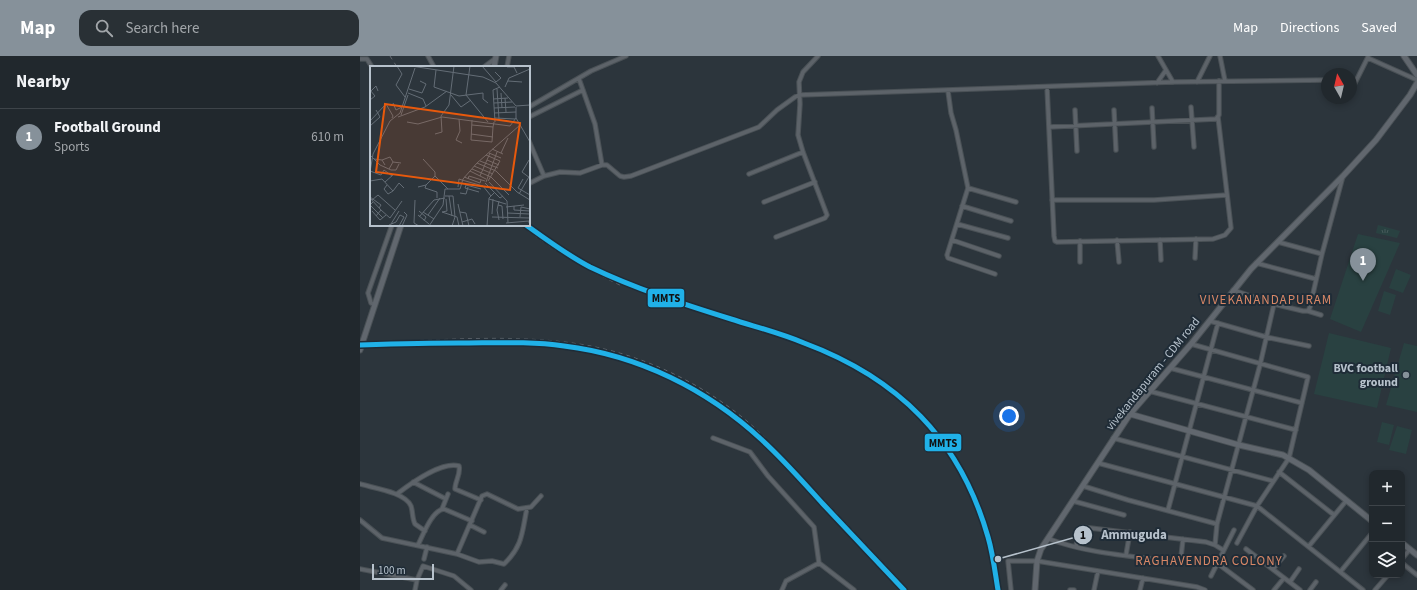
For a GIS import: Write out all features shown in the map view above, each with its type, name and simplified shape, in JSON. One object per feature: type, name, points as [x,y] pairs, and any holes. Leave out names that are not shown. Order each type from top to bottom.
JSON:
[{"type":"street","points":[[428,56],[433,66]]},
{"type":"street","points":[[507,66],[509,56]]},
{"type":"street","points":[[530,106],[591,71],[626,56]]},
{"type":"street","points":[[776,237],[825,218],[826,212],[798,135],[798,88],[800,76],[818,56]]},
{"type":"street","points":[[1158,56],[1173,82]]},
{"type":"street","points":[[1197,82],[1210,56]]},
{"type":"street","points":[[1220,56],[1225,81]]},
{"type":"street","points":[[1404,56],[1417,75]]},
{"type":"street","points":[[485,66],[496,57]]},
{"type":"street","points":[[1357,79],[1368,57],[1417,82]]},
{"type":"street","points":[[360,59],[367,59],[371,66]]},
{"type":"street","points":[[1157,83],[1166,70]]},
{"type":"street","points":[[578,79],[595,124],[602,165]]},
{"type":"street","points":[[530,183],[544,176],[560,172],[580,173],[602,165],[606,165],[620,176],[632,176],[760,127],[777,110],[799,95],[1173,82],[1321,80]]},
{"type":"street","points":[[1047,87],[1055,241],[1080,242],[1213,239],[1225,236],[1231,228],[1218,117],[1219,81]]},
{"type":"street","name":"vivekandapuram - CDM road","points":[[1035,590],[1037,561],[1041,549],[1130,414],[1191,344],[1256,263],[1343,176],[1376,140],[1410,95],[1417,82]]},
{"type":"street","points":[[530,116],[582,90]]},
{"type":"street","points":[[948,91],[951,114],[968,188],[947,255],[948,258],[995,274]]},
{"type":"street","points":[[1191,107],[1194,147]]},
{"type":"street","points":[[1152,108],[1154,147]]},
{"type":"street","points":[[1075,110],[1077,151]]},
{"type":"street","points":[[1114,110],[1116,150]]},
{"type":"street","points":[[1049,127],[1216,119],[1218,117]]},
{"type":"street","points":[[530,143],[544,176]]},
{"type":"street","points":[[749,174],[803,152]]},
{"type":"street","points":[[1308,311],[1343,176]]},
{"type":"street","points":[[764,202],[815,182]]},
{"type":"street","points":[[968,188],[1016,202]]},
{"type":"street","points":[[1052,200],[1154,200],[1227,196]]},
{"type":"street","points":[[962,206],[1010,221]]},
{"type":"street","points":[[957,224],[1008,238]]},
{"type":"street","points":[[375,305],[371,302],[368,293],[392,226]]},
{"type":"street","points":[[360,350],[401,226]]},
{"type":"street","points":[[1196,239],[1196,258]]},
{"type":"street","points":[[952,240],[999,256]]},
{"type":"street","points":[[1117,240],[1119,262]]},
{"type":"street","points":[[1160,240],[1161,260]]},
{"type":"street","points":[[1080,242],[1080,262]]},
{"type":"street","points":[[1278,242],[1322,254]]},
{"type":"street","points":[[1256,263],[1316,279]]},
{"type":"street","points":[[1233,290],[1274,304],[1322,315]]},
{"type":"street","points":[[1215,544],[1217,524],[1260,365],[1274,304]]},
{"type":"street","points":[[1210,320],[1266,337],[1310,346]]},
{"type":"street","points":[[1168,510],[1218,323]]},
{"type":"street","points":[[1191,344],[1260,365],[1308,377],[1289,458],[1257,506],[1238,543]]},
{"type":"street","points":[[1170,368],[1203,378],[1302,403]]},
{"type":"street","points":[[1149,391],[1196,405],[1296,430]]},
{"type":"street","points":[[1130,414],[1283,455],[1309,470],[1369,519]]},
{"type":"street","points":[[712,438],[750,452],[768,476],[814,527],[819,563],[854,590]]},
{"type":"street","points":[[1113,438],[1273,481]]},
{"type":"street","points":[[1098,464],[1257,506],[1341,571],[1363,590]]},
{"type":"street","points":[[397,494],[419,477],[439,469],[458,465],[460,472],[455,489],[480,500]]},
{"type":"street","points":[[1279,472],[1334,515]]},
{"type":"street","points":[[413,482],[446,499]]},
{"type":"street","points":[[360,484],[397,494],[408,502],[412,512],[413,521],[425,531]]},
{"type":"street","points":[[1083,486],[1217,524]]},
{"type":"street","points":[[418,545],[436,512],[442,509],[448,494]]},
{"type":"street","points":[[457,554],[482,496],[487,494],[516,508],[527,508],[533,505],[541,496]]},
{"type":"street","points":[[1073,501],[1124,515]]},
{"type":"street","points":[[1309,546],[1346,501]]},
{"type":"street","points":[[360,520],[382,538],[457,554],[479,562],[492,561],[504,564],[514,554],[520,541],[527,508]]},
{"type":"street","points":[[442,509],[472,521]]},
{"type":"street","points":[[470,525],[484,532]]},
{"type":"street","points":[[1076,547],[1079,528],[1130,532],[1206,542],[1215,544],[1223,550]]},
{"type":"street","points":[[1210,576],[1234,530]]},
{"type":"street","points":[[1126,555],[1130,532]]},
{"type":"street","points":[[1341,571],[1369,537]]},
{"type":"street","points":[[1048,539],[1076,547],[1176,562],[1181,557],[1183,539]]},
{"type":"street","points":[[1405,545],[1417,555]]},
{"type":"street","points":[[424,559],[427,547]]},
{"type":"street","points":[[1246,549],[1300,590]]},
{"type":"street","points":[[1405,555],[1410,549]]},
{"type":"street","points":[[1273,569],[1284,556]]},
{"type":"street","points":[[1011,590],[1008,561],[1037,561],[1098,570],[1196,587],[1205,590]]},
{"type":"street","points":[[782,590],[786,582],[819,563]]},
{"type":"street","points":[[1217,563],[1250,589]]},
{"type":"street","points":[[1405,565],[1417,575]]},
{"type":"street","points":[[415,590],[417,580],[423,566],[450,574],[471,590]]},
{"type":"street","points":[[360,569],[417,580]]},
{"type":"street","points":[[1094,590],[1098,570]]},
{"type":"street","points":[[1290,582],[1299,570]]},
{"type":"street","points":[[1140,590],[1143,578]]},
{"type":"street","points":[[1274,590],[1284,578]]},
{"type":"street","points":[[1375,590],[1385,578]]},
{"type":"street","points":[[1310,590],[1316,582]]},
{"type":"street","points":[[501,590],[505,585]]},
{"type":"street","points":[[462,590],[466,586]]},
{"type":"green space","points":[[1378,225],[1400,231],[1397,238],[1376,233]]},
{"type":"green space","points":[[1358,234],[1400,243],[1361,332],[1330,319]]},
{"type":"green space","points":[[1396,269],[1411,275],[1403,293],[1389,288]]},
{"type":"green space","points":[[1384,291],[1396,295],[1390,315],[1378,311]]},
{"type":"green space","points":[[1329,333],[1391,348],[1377,408],[1314,394]]},
{"type":"green space","name":"BVC football ground","points":[[1404,343],[1417,346],[1417,412],[1386,405]]},
{"type":"green space","points":[[1382,422],[1394,425],[1389,445],[1377,442]]},
{"type":"green space","points":[[1397,426],[1412,430],[1406,454],[1389,450]]},
{"type":"railway","points":[[390,56],[396,66]]},
{"type":"railway","points":[[522,226],[545,243],[595,273],[622,286]]},
{"type":"railway","points":[[404,341],[492,338],[557,341],[579,344],[627,355],[674,374],[718,399],[757,430],[901,582]]},
{"type":"transit line","name":"MMTS","points":[[527,226],[573,257],[607,275],[677,302],[777,333],[804,343],[838,357],[868,374],[896,394],[921,416],[942,442],[961,470],[976,502],[988,537],[993,556],[998,590]]},
{"type":"transit line","name":"MMTS","points":[[360,345],[422,343],[551,344],[618,357],[645,366],[670,377],[695,390],[718,405],[762,440],[786,463],[904,590]]},
{"type":"place","name":"Football Ground","points":[[1363,281]]},
{"type":"place","name":"BVC football ground","points":[[1406,375]]},
{"type":"place","name":"Ammuguda","points":[[998,559]]},
{"type":"district","name":"VIVEKANANDAPURAM","points":[[1266,300]]},
{"type":"district","name":"RAGHAVENDRA COLONY","points":[[1209,561]]}]
